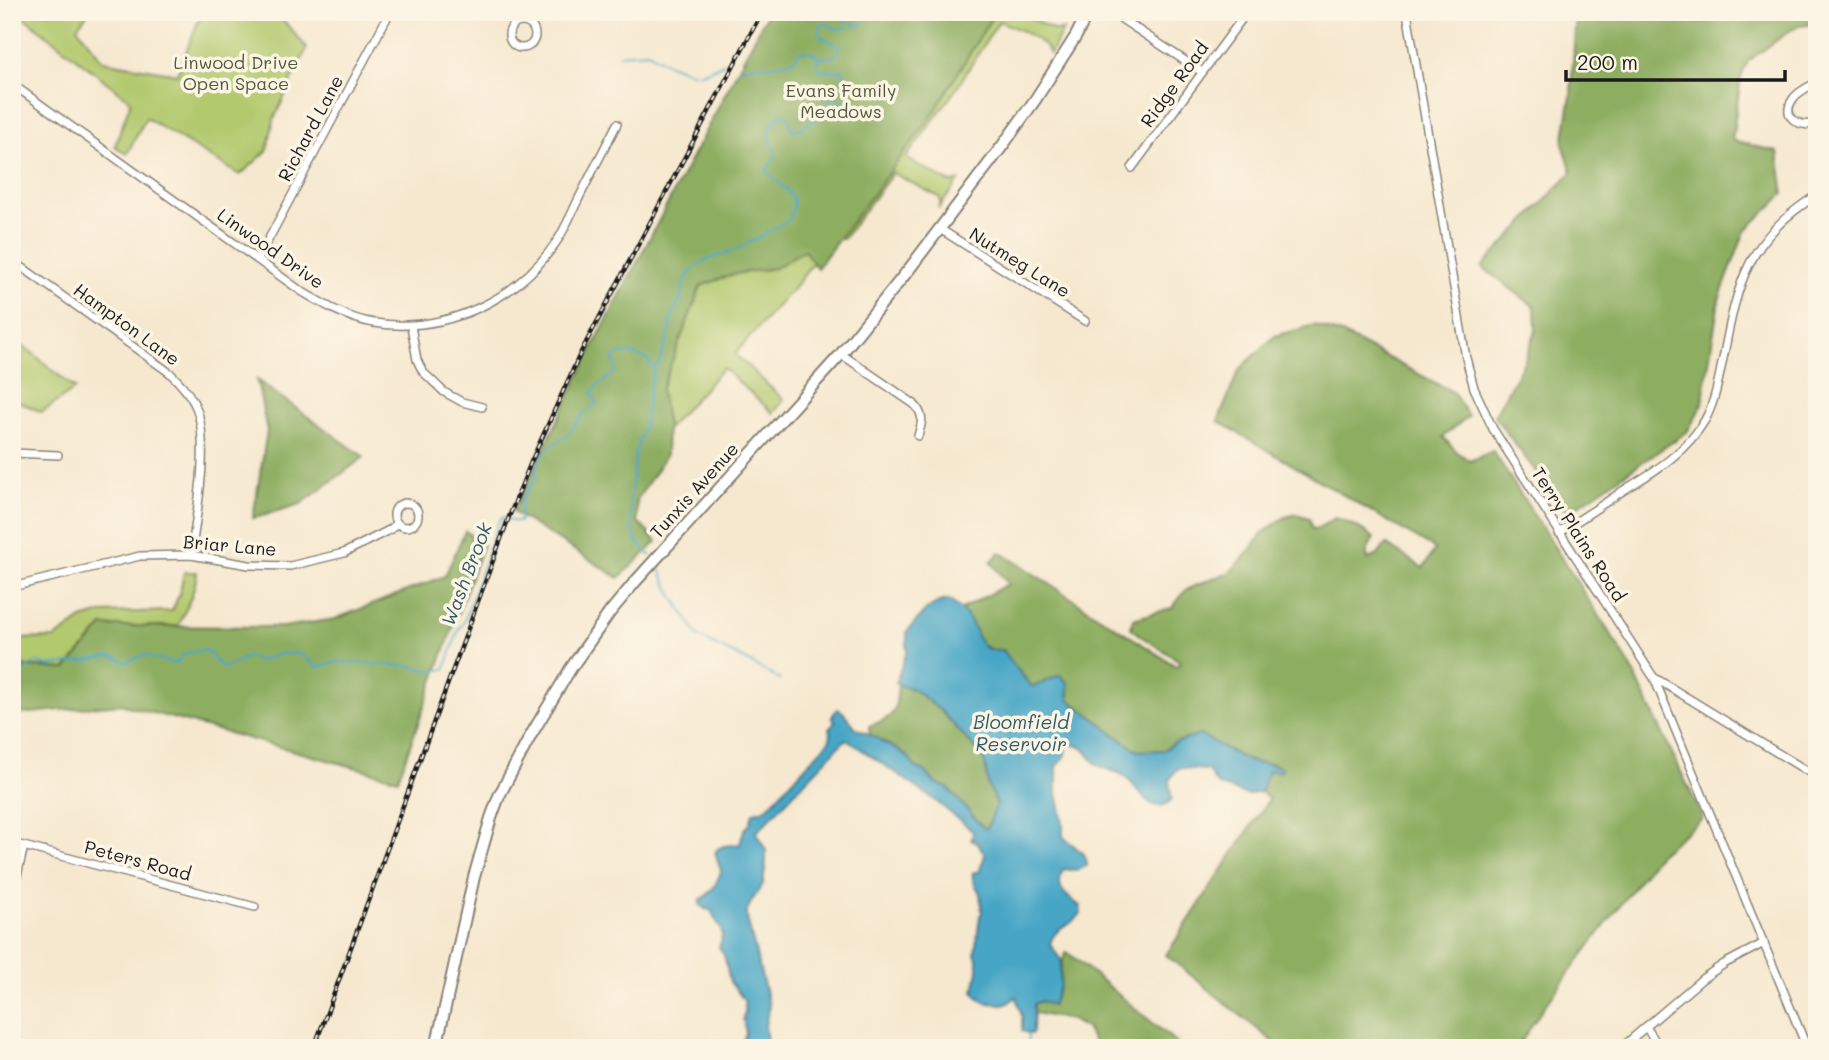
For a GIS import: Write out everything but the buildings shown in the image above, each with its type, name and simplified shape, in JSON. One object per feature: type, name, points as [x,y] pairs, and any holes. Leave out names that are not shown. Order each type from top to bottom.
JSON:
[{"type":"main road","name":"Tunxis Avenue","points":[[436,1048],[474,877],[491,818],[499,796],[536,727],[577,659],[610,612],[841,354],[940,229],[1035,100],[1076,36],[1088,12]]},
{"type":"street","name":"Richard Lane","points":[[258,259],[390,12]]},
{"type":"street","points":[[530,24],[538,12]]},
{"type":"street","points":[[1111,12],[1202,72]]},
{"type":"street","name":"Terry Plains Road","points":[[1407,12],[1470,378],[1493,429],[1654,678],[1807,1048]]},
{"type":"street","name":"Ridge Road","points":[[1132,168],[1241,20]]},
{"type":"street","points":[[1817,82],[1798,94],[1789,110],[1793,120],[1799,124],[1817,123]]},
{"type":"street","name":"Linwood Drive","points":[[12,84],[301,291],[328,307],[372,323],[411,326],[456,318],[478,310],[504,295],[525,278],[558,239],[617,124]]},
{"type":"street","points":[[1559,533],[1664,465],[1691,440],[1712,404],[1737,291],[1749,264],[1768,234],[1782,220],[1817,195]]},
{"type":"street","name":"Nutmeg Lane","points":[[940,229],[1084,321]]},
{"type":"street","name":"Hampton Lane","points":[[12,260],[170,373],[195,405],[201,426],[201,455],[191,555]]},
{"type":"street","points":[[411,326],[417,360],[423,372],[444,392],[462,402],[482,407]]},
{"type":"street","points":[[841,354],[914,404],[921,412],[922,422],[918,436]]},
{"type":"street","points":[[12,453],[58,455]]},
{"type":"street","name":"Briar Lane","points":[[12,587],[141,556],[191,555],[249,565],[290,566],[344,553],[391,529],[397,523]]},
{"type":"street","points":[[1654,678],[1817,777]]},
{"type":"street","name":"Peters Road","points":[[12,843],[255,907]]},
{"type":"street","points":[[12,897],[24,846]]},
{"type":"street","points":[[1621,1048],[1702,979],[1764,943]]},
{"type":"street","points":[[1646,1027],[1660,1048]]},
{"type":"green space","name":"Linwood Drive Open Space","points":[[17,12],[89,12],[77,27],[103,61],[177,74],[202,12],[276,12],[307,48],[274,119],[267,151],[240,175],[146,118],[127,154],[115,146],[131,101]]},
{"type":"green space","name":"Evans Family Meadows","points":[[768,12],[995,12],[932,116],[817,268],[804,250],[775,268],[734,274],[701,286],[661,390],[667,427],[666,455],[637,500],[637,521],[657,542],[619,578],[513,512],[598,337]]},
{"type":"green space","name":"Evans Family Meadows","points":[[791,12],[1019,12],[1055,31],[1063,30],[1050,54],[1042,43],[999,21],[954,92],[906,158],[951,183],[959,181],[938,209],[941,202],[939,197],[893,173],[843,239],[835,234],[791,292],[735,354],[784,400],[773,413],[723,368],[607,495]]},
{"type":"green space","points":[[1576,12],[1817,12],[1817,24],[1797,26],[1748,61],[1741,77],[1732,140],[1778,152],[1784,194],[1745,231],[1719,300],[1702,405],[1687,432],[1567,513],[1494,416],[1524,362],[1536,330],[1535,307],[1482,267],[1572,172],[1563,144],[1571,95]]},
{"type":"green space","points":[[1314,325],[1344,335],[1453,392],[1468,416],[1443,437],[1470,461],[1493,451],[1630,665],[1703,818],[1658,855],[1543,1008],[1517,1048],[1281,1048],[1166,955],[1269,799],[1261,792],[1267,772],[1272,770],[1274,764],[1256,763],[1228,749],[1174,743],[1164,750],[1139,751],[1069,700],[1069,692],[1046,681],[1038,686],[1031,686],[1002,650],[984,647],[960,610],[1008,584],[991,562],[1000,552],[1176,666],[1181,662],[1131,628],[1133,619],[1172,608],[1186,590],[1229,573],[1264,532],[1285,517],[1297,514],[1309,518],[1312,529],[1335,518],[1374,538],[1368,551],[1368,559],[1378,555],[1386,544],[1423,568],[1435,549],[1218,421],[1239,370],[1275,336]]},
{"type":"green space","points":[[12,340],[30,351],[75,389],[42,412],[12,399]]},
{"type":"green space","points":[[257,380],[364,457],[301,504],[253,518],[267,431]]},
{"type":"green space","points":[[465,531],[483,544],[398,779],[120,704],[12,715],[12,666],[66,669],[103,626],[283,627],[335,619],[445,576]]},
{"type":"green space","points":[[184,572],[197,572],[192,593],[178,626],[103,626],[66,669],[12,666],[12,639],[55,638],[82,619],[102,613],[172,611],[180,593]]},
{"type":"green space","points":[[898,685],[913,689],[941,711],[980,754],[985,763],[988,785],[997,804],[987,828],[979,823],[948,788],[934,782],[925,771],[914,767],[909,758],[899,750],[870,735],[869,726],[885,720],[893,713]]},
{"type":"green space","points":[[1067,952],[1183,1048],[1099,1048],[1086,1028],[1071,1020],[1034,1013],[1036,1002],[1052,1005]]},
{"type":"water","name":"Bloomfield Reservoir","points":[[948,600],[968,617],[981,644],[988,649],[1002,650],[1031,686],[1060,675],[1068,683],[1069,700],[1139,751],[1164,750],[1174,743],[1199,735],[1246,760],[1277,765],[1282,770],[1267,772],[1261,792],[1247,795],[1221,786],[1215,782],[1208,770],[1181,768],[1176,770],[1169,781],[1172,800],[1158,806],[1146,799],[1121,774],[1098,765],[1079,746],[1067,744],[1065,756],[1057,767],[1057,793],[1063,836],[1082,853],[1087,866],[1072,870],[1063,869],[1061,887],[1070,899],[1080,906],[1081,913],[1056,933],[1050,944],[1061,960],[1060,986],[1052,1005],[1041,1001],[1034,1004],[1031,1034],[1022,1031],[1022,1016],[1016,997],[1007,1004],[993,1004],[985,1002],[974,992],[978,968],[975,954],[982,913],[980,894],[973,872],[979,872],[985,855],[978,843],[971,840],[972,830],[932,798],[846,739],[756,833],[766,850],[766,863],[763,884],[746,914],[769,1006],[765,1026],[767,1042],[766,1048],[739,1048],[746,1034],[744,1000],[730,982],[724,955],[719,947],[722,936],[720,928],[711,910],[705,909],[700,900],[708,894],[721,871],[715,852],[723,846],[740,844],[753,812],[769,806],[829,741],[829,729],[835,721],[832,717],[836,710],[844,713],[857,729],[878,738],[909,758],[915,767],[925,771],[934,782],[948,788],[984,828],[988,826],[997,804],[988,785],[985,763],[980,754],[941,711],[913,689],[896,682],[907,651],[907,632],[935,604]]},
{"type":"waterway","name":"Wash Brook","points":[[12,676],[36,662],[47,666],[111,656],[126,662],[144,655],[175,664],[186,653],[206,650],[219,665],[227,667],[248,656],[259,661],[283,653],[300,654],[317,667],[337,662],[409,666],[433,671],[445,669],[498,523],[503,517],[519,522],[522,501],[536,479],[536,469],[541,456],[567,436],[584,413],[597,403],[592,394],[597,386],[615,373],[613,360],[619,354],[629,353],[647,359],[654,367],[659,364],[671,328],[670,321],[691,271],[704,261],[740,248],[787,221],[794,204],[792,197],[766,170],[776,153],[771,142],[771,128],[781,114],[788,117],[793,130],[805,127],[831,96],[837,96],[846,104],[851,100],[845,86],[844,70],[821,71],[817,63],[820,58],[832,57],[839,52],[840,46],[821,37],[819,29],[824,23],[840,30],[847,27],[843,12]]},
{"type":"waterway","name":"Wash Brook","points":[[851,12],[855,26],[862,25],[868,12]]},
{"type":"waterway","points":[[740,68],[794,60],[800,51],[812,52],[820,59]]},
{"type":"waterway","points":[[619,54],[648,52],[666,63],[693,73],[702,73],[724,63]]},
{"type":"waterway","points":[[651,556],[636,541],[630,500],[635,454],[644,426],[654,368]]},
{"type":"waterway","points":[[657,563],[672,595],[699,637],[780,680]]},
{"type":"waterway","points":[[1028,1035],[1028,1048]]},
{"type":"railway","points":[[314,1048],[531,462],[581,352],[762,12]]}]
